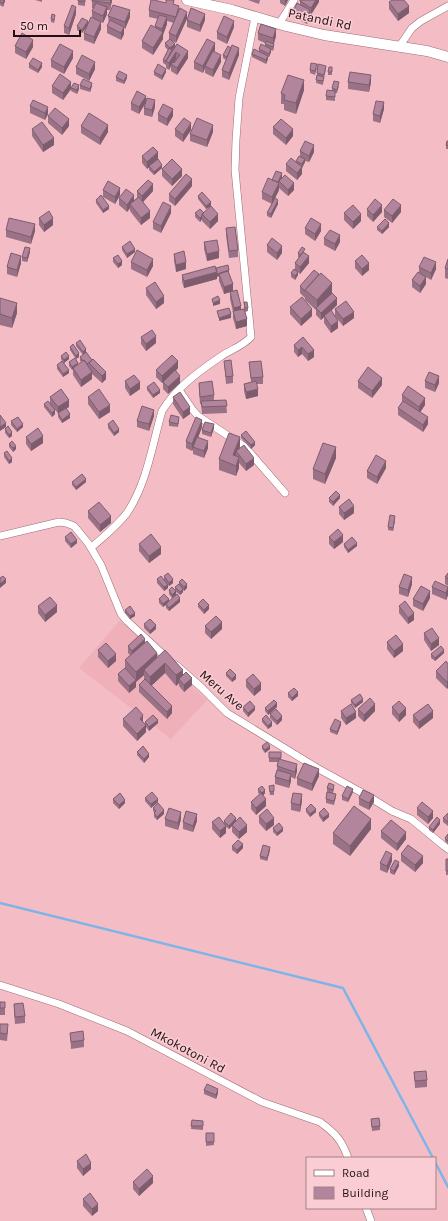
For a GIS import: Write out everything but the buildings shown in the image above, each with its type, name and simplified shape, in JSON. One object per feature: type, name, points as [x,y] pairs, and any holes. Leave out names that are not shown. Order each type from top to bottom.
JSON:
[{"type":"street","name":"Patandi Rd","points":[[187,0],[232,10],[324,36],[427,51],[448,57]]},
{"type":"street","points":[[279,24],[294,0]]},
{"type":"street","points":[[400,47],[412,28],[421,21],[448,6]]},
{"type":"street","points":[[92,548],[120,522],[133,503],[143,483],[162,411],[168,402],[194,376],[250,339],[252,334],[235,170],[239,98],[255,17]]},
{"type":"street","points":[[179,390],[198,416],[245,447],[285,492]]},
{"type":"street","name":"Meru Ave","points":[[0,536],[54,523],[63,522],[74,526],[92,548],[113,592],[121,614],[163,655],[201,687],[227,713],[317,768],[366,794],[392,811],[411,820],[448,848]]},
{"type":"street","name":"Mkokotoni Rd","points":[[0,985],[59,1004],[127,1031],[262,1102],[320,1122],[342,1141],[348,1157]]},
{"type":"street","points":[[366,1209],[371,1221]]},
{"type":"shaded area","points":[[120,620],[207,700],[171,739],[79,668]]},
{"type":"waterway","points":[[0,903],[343,988],[432,1157]]},
{"type":"waterway","points":[[436,1164],[448,1187]]}]
